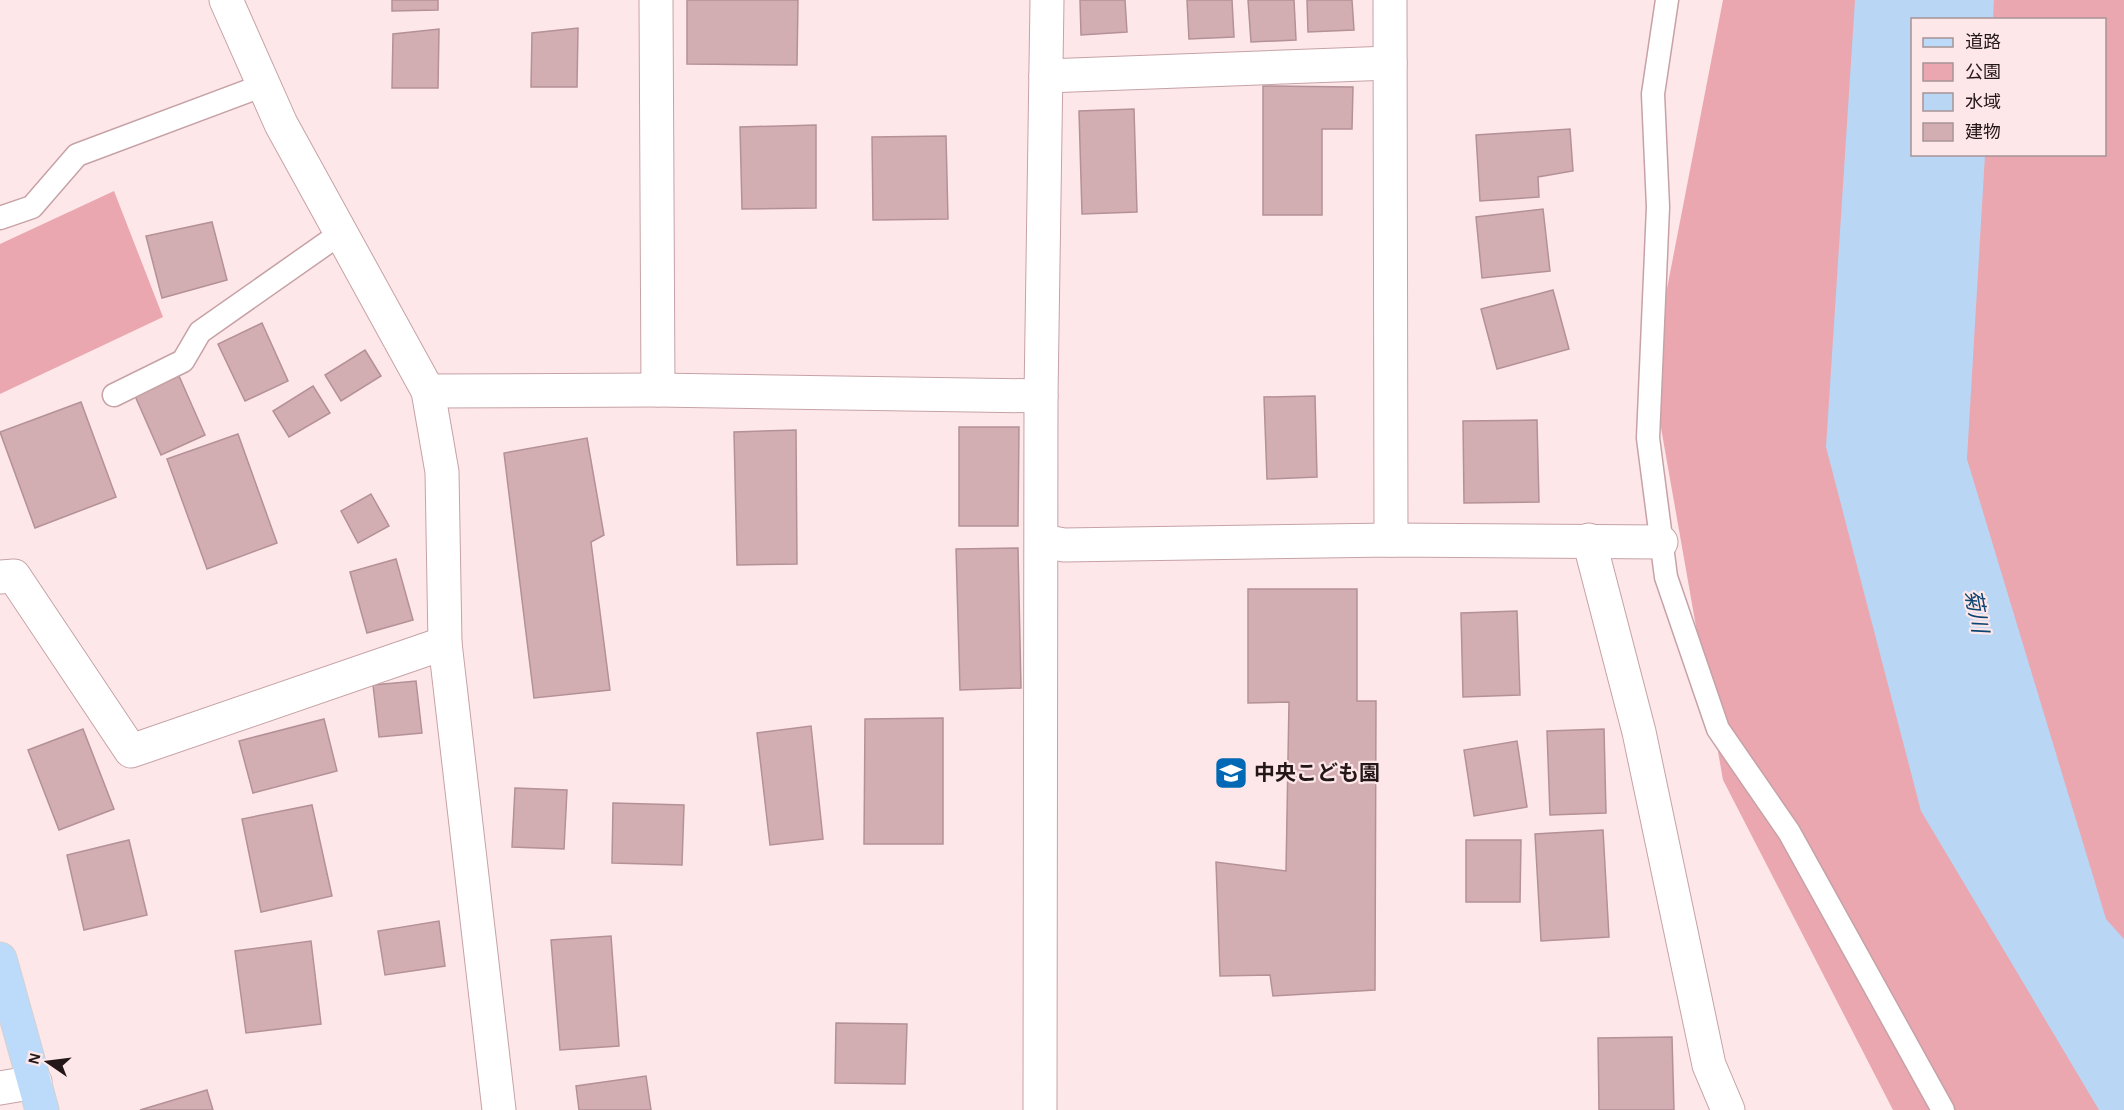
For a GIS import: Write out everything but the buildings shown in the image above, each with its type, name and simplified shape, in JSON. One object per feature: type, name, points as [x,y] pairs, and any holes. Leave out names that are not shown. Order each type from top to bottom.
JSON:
[{"type":"main road","points":[[0,959],[39,1096]]},
{"type":"street","points":[[226,0],[281,124],[428,391],[442,471],[446,643],[499,1110]]},
{"type":"street","points":[[656,0],[658,390]]},
{"type":"street","points":[[1040,1110],[1041,396],[1047,0]]},
{"type":"street","points":[[1390,0],[1391,540]]},
{"type":"street","points":[[1046,76],[1390,63]]},
{"type":"street","points":[[428,391],[658,390],[1041,396]]},
{"type":"street","points":[[1041,541],[1064,545],[1391,540],[1661,542]]},
{"type":"street","points":[[1589,540],[1639,732],[1708,1065],[1728,1110]]},
{"type":"street","points":[[0,577],[14,576],[131,751],[446,643]]},
{"type":"street","points":[[0,1088],[39,1096]]},
{"type":"lane","points":[[1667,0],[1653,94],[1658,207],[1648,438],[1666,577],[1718,729],[1789,832],[1943,1110]]},
{"type":"lane","points":[[0,218],[32,207],[77,156],[264,85]]},
{"type":"lane","points":[[114,395],[183,361],[200,332],[341,233]]},
{"type":"green space","points":[[1723,0],[2124,0],[2124,1110],[1893,1110],[1723,780],[1651,371]]},
{"type":"green space","points":[[114,191],[163,317],[0,394],[0,244]]},
{"type":"water","name":"菊川","points":[[1855,0],[1994,0],[1993,18],[1911,18],[1911,156],[1985,156],[1967,459],[2106,919],[2124,939],[2124,1110],[2099,1110],[1921,811],[1826,447]]},
{"type":"place","name":"中央こども園","points":[[1231,773]]}]
